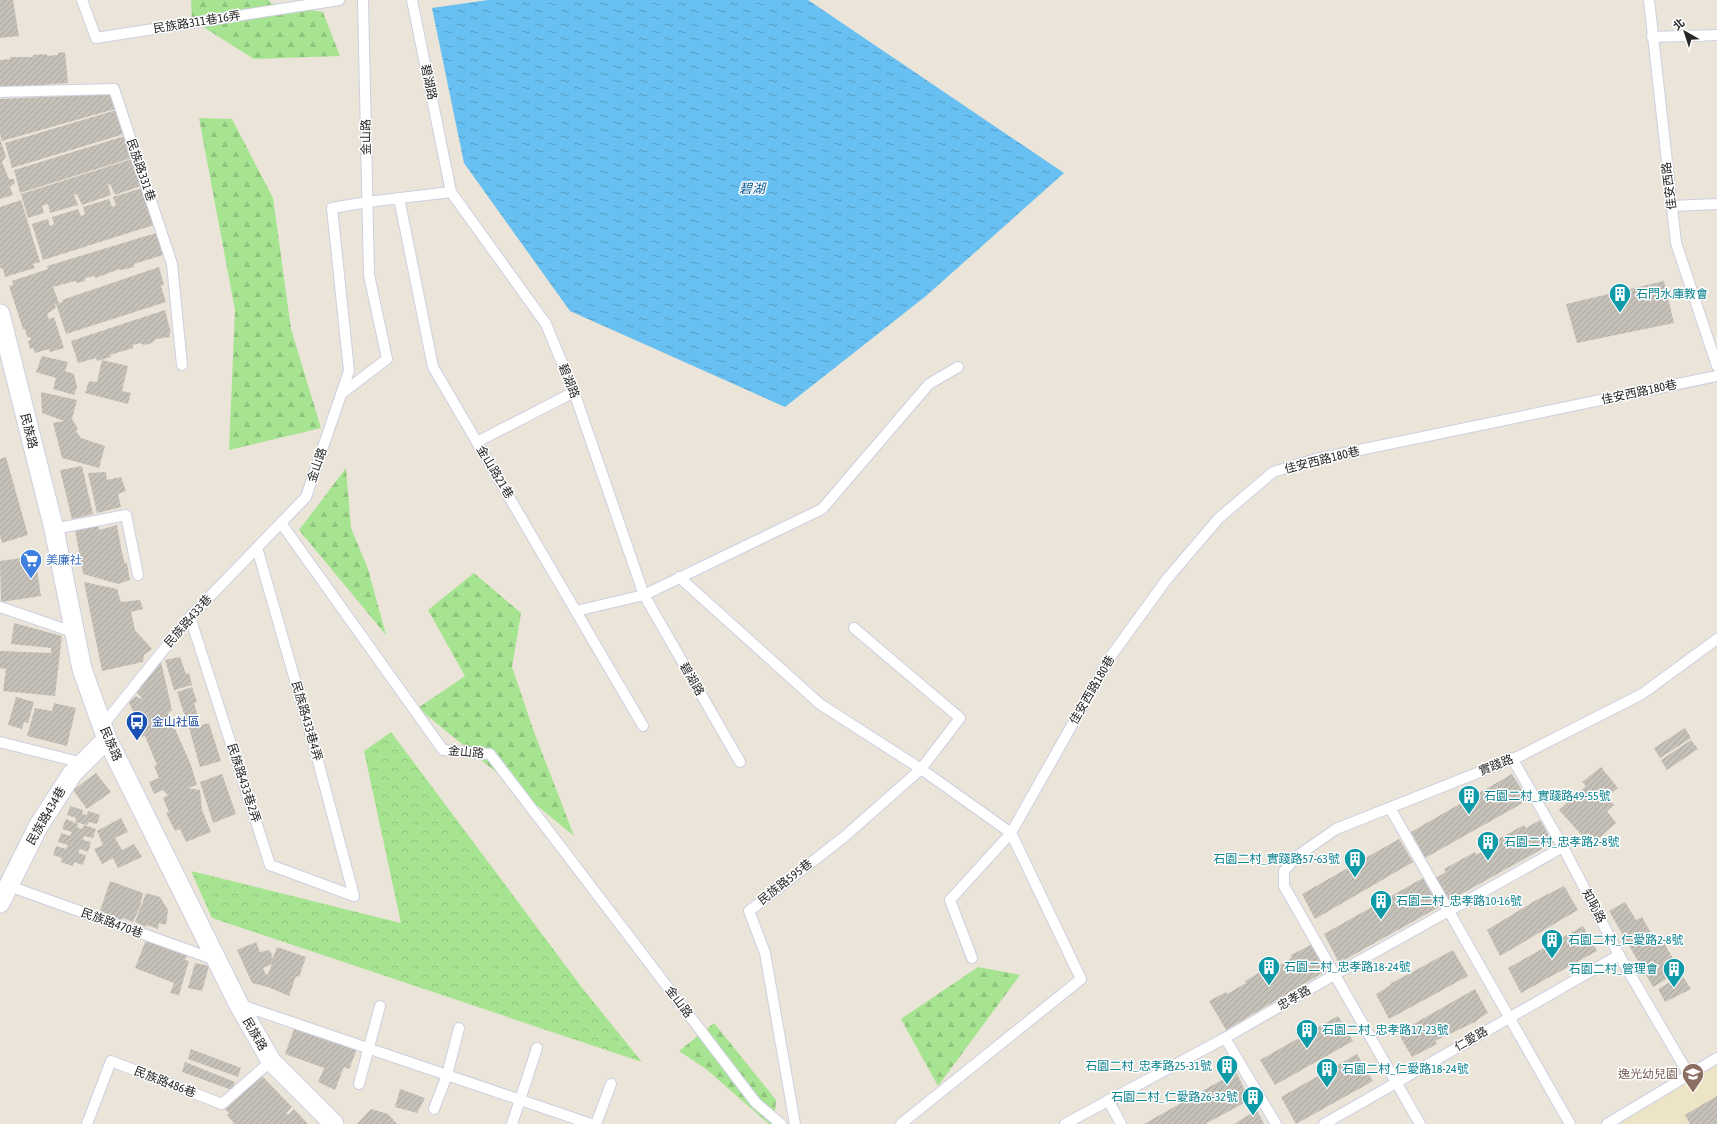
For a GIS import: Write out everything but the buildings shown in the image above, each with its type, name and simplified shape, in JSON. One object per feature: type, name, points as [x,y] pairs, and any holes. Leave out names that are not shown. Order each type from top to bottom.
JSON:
[{"type":"street","name":"民族路","points":[[0,314],[5,358],[54,529],[73,632],[82,669],[105,732],[216,960],[239,1005],[271,1061],[334,1124]]},
{"type":"street","name":"民族路434巷","points":[[0,903],[39,826],[72,774],[83,763],[105,732]]},
{"type":"lane","name":"民族路311巷16弄","points":[[82,0],[96,38],[305,3],[339,0]]},
{"type":"lane","name":"金山路","points":[[341,394],[387,359],[369,275],[363,0]]},
{"type":"lane","name":"碧湖路","points":[[412,0],[451,192],[546,324],[574,392],[644,595],[740,762]]},
{"type":"lane","name":"佳安西路","points":[[1648,0],[1676,243],[1717,366]]},
{"type":"lane","points":[[1652,37],[1717,35]]},
{"type":"lane","name":"民族路331巷","points":[[0,92],[114,89],[172,264],[182,365]]},
{"type":"lane","points":[[367,202],[451,192]]},
{"type":"lane","name":"金山路21巷","points":[[399,198],[433,367],[643,726]]},
{"type":"lane","name":"金山路","points":[[367,202],[332,208],[349,371],[306,497],[281,523],[442,750],[490,754],[756,1103],[781,1124]]},
{"type":"lane","points":[[1671,206],[1717,204]]},
{"type":"lane","points":[[576,611],[644,595],[822,509],[929,384],[958,367]]},
{"type":"lane","name":"佳安西路180巷","points":[[972,958],[950,900],[1011,833],[1111,656],[1157,592],[1219,518],[1273,472],[1324,458],[1717,376]]},
{"type":"lane","points":[[477,442],[574,392]]},
{"type":"lane","points":[[54,529],[126,515],[138,575]]},
{"type":"lane","name":"民族路433巷","points":[[105,732],[190,617],[281,523]]},
{"type":"lane","name":"民族路433巷4弄","points":[[257,548],[314,746],[354,896]]},
{"type":"lane","points":[[679,577],[820,704],[921,769],[1011,833],[1081,979],[901,1124]]},
{"type":"lane","points":[[0,607],[73,632]]},
{"type":"lane","name":"民族路433巷2弄","points":[[190,617],[270,865],[354,896]]},
{"type":"lane","name":"民族路595巷","points":[[794,1124],[765,953],[748,911],[844,837],[921,769],[960,718],[854,628]]},
{"type":"lane","name":"實踐路","points":[[1334,975],[1284,886],[1284,871],[1296,857],[1336,829],[1520,756],[1642,694],[1717,639]]},
{"type":"lane","points":[[0,742],[83,763]]},
{"type":"lane","name":"知恥路","points":[[1512,758],[1563,847],[1620,955],[1689,1075]]},
{"type":"lane","points":[[1390,808],[1570,1124]]},
{"type":"lane","name":"忠孝路","points":[[1065,1124],[1225,1038],[1449,910],[1563,847]]},
{"type":"lane","name":"民族路470巷","points":[[9,886],[216,960]]},
{"type":"lane","name":"仁愛路","points":[[1324,1124],[1620,955]]},
{"type":"lane","points":[[1334,975],[1420,1124]]},
{"type":"lane","points":[[239,1005],[591,1124]]},
{"type":"lane","points":[[359,1084],[380,1006]]},
{"type":"lane","points":[[434,1109],[447,1075],[459,1028]]},
{"type":"lane","points":[[1225,1038],[1276,1124]]},
{"type":"lane","points":[[512,1124],[537,1048]]},
{"type":"lane","points":[[1606,1124],[1717,1058]]},
{"type":"lane","name":"民族路486巷","points":[[88,1124],[111,1060],[222,1104],[271,1061]]},
{"type":"lane","points":[[596,1124],[611,1084]]},
{"type":"lane","points":[[1108,1100],[1121,1124]]},
{"type":"shaded area","name":"逸光幼兒園","points":[[1717,1064],[1717,1124],[1620,1124]]},
{"type":"green space","points":[[191,0],[269,0],[270,3],[323,12],[340,56],[254,59],[192,20]]},
{"type":"green space","points":[[199,118],[232,119],[273,198],[291,329],[321,428],[229,450],[235,310]]},
{"type":"green space","points":[[346,468],[351,528],[368,569],[386,635],[299,530]]},
{"type":"green space","points":[[474,573],[521,613],[512,667],[533,729],[574,836],[418,708],[465,676],[428,610]]},
{"type":"green space","points":[[391,732],[583,989],[642,1062],[212,918],[191,871],[401,923],[364,751]]},
{"type":"green space","points":[[978,967],[1020,975],[938,1086],[901,1019]]},
{"type":"green space","points":[[714,1023],[776,1100],[774,1124],[769,1124],[706,1069],[679,1051]]},
{"type":"water","name":"碧湖","points":[[488,0],[808,0],[1064,173],[926,296],[785,407],[570,311],[464,163],[432,8]]},
{"type":"place","name":"石門水庫教會","points":[[1620,314]]},
{"type":"place","name":"美廉社","points":[[31,580]]},
{"type":"place","name":"金山社區","points":[[137,742]]},
{"type":"place","name":"石園二村_實踐路49-55號","points":[[1469,816]]},
{"type":"place","name":"石園二村_忠孝路2-8號","points":[[1488,862]]},
{"type":"place","name":"石園二村_實踐路57-63號","points":[[1355,878]]},
{"type":"place","name":"石園二村_忠孝路10-16號","points":[[1381,920]]},
{"type":"place","name":"石園二村_仁愛路2-8號","points":[[1552,960]]},
{"type":"place","name":"石園二村_忠孝路18-24號","points":[[1269,986]]},
{"type":"place","name":"石園二村_管理會","points":[[1674,988]]},
{"type":"place","name":"石園二村_忠孝路17-23號","points":[[1307,1050]]},
{"type":"place","name":"石園二村_忠孝路25-31號","points":[[1227,1086]]},
{"type":"place","name":"石園二村_仁愛路18-24號","points":[[1327,1088]]},
{"type":"place","name":"逸光幼兒園","points":[[1693,1094]]},
{"type":"place","name":"石園二村_仁愛路26-32號","points":[[1253,1116]]}]
